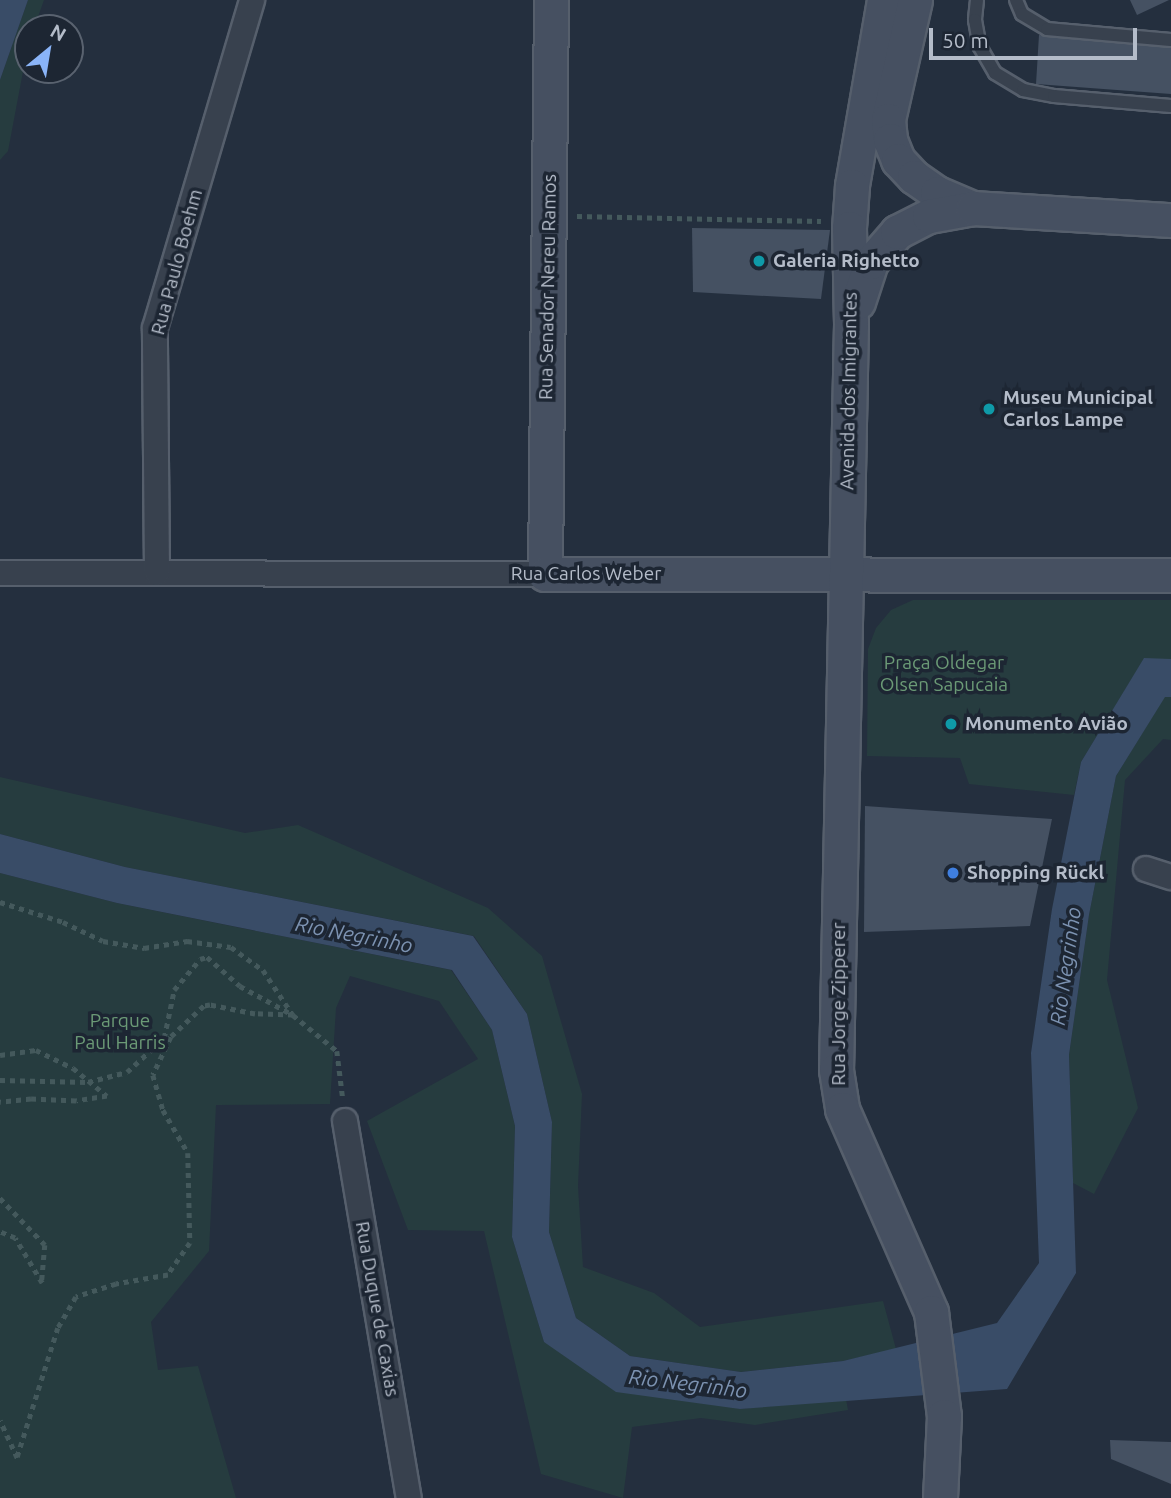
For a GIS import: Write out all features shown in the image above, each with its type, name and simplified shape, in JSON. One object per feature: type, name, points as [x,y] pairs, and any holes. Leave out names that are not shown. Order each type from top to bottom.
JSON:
[{"type":"main road","name":"Rua Senador Nereu Ramos","points":[[545,574],[551,0]]},
{"type":"main road","name":"Avenida dos Imigrantes","points":[[846,574],[851,324],[849,221],[852,186],[884,0]]},
{"type":"main road","points":[[915,0],[888,120],[890,140],[898,160],[914,177],[937,192],[973,208]]},
{"type":"main road","points":[[851,324],[871,262],[897,232],[929,216],[973,208],[1171,220]]},
{"type":"main road","name":"Rua Carlos Weber","points":[[545,574],[1171,575]]},
{"type":"main road","name":"Rua Jorge Zipperer","points":[[846,574],[838,1089],[842,1109],[931,1312],[944,1416],[940,1498]]},
{"type":"street","name":"Rua Paulo Boehm","points":[[157,573],[155,328],[252,0]]},
{"type":"street","name":"Rua Carlos Weber","points":[[0,573],[545,574]]},
{"type":"street","points":[[1146,869],[1171,877]]},
{"type":"street","name":"Rua Duque de Caxias","points":[[345,1121],[409,1498]]},
{"type":"lane","points":[[977,0],[979,47],[995,73],[1023,90],[1054,96],[1171,106]]},
{"type":"lane","points":[[1016,0],[1022,14],[1047,29],[1171,40]]},
{"type":"path","points":[[548,216],[849,221]]},
{"type":"path","points":[[0,902],[62,922],[103,941],[144,948],[187,941],[231,947],[263,970],[293,1015]]},
{"type":"path","points":[[0,1080],[88,1082],[127,1072],[161,1042],[174,990],[200,959],[207,957],[240,986],[293,1015],[337,1051],[345,1121]]},
{"type":"path","points":[[0,1420],[17,1458],[58,1328],[76,1297],[116,1284],[168,1275],[190,1243],[188,1153],[163,1110],[153,1075],[171,1037],[204,1006],[255,1014],[293,1015]]},
{"type":"path","points":[[0,1055],[36,1050],[73,1068],[107,1096],[76,1101],[31,1099],[0,1102]]},
{"type":"path","points":[[0,1198],[45,1245],[42,1283],[15,1238],[0,1231]]},
{"type":"green space","points":[[28,0],[44,0],[39,14],[23,14]]},
{"type":"green space","points":[[14,40],[14,84],[21,84],[8,151],[0,160],[0,80]]},
{"type":"green space","name":"Praça Oldegar Olsen Sapucaia","points":[[913,600],[1171,600],[1171,659],[1144,659],[1081,762],[1074,795],[969,784],[960,758],[867,756],[868,649],[876,628],[891,610]]},
{"type":"green space","points":[[1165,696],[1171,697],[1171,740],[1163,739],[1125,780],[1107,980],[1138,1108],[1094,1194],[1073,1183],[1069,1055],[1089,915],[1116,776]]},
{"type":"green space","points":[[0,777],[245,833],[298,825],[488,908],[542,956],[582,1094],[578,1186],[583,1267],[654,1293],[700,1327],[883,1301],[896,1349],[843,1361],[741,1372],[630,1356],[576,1318],[549,1232],[552,1122],[527,1014],[474,936],[125,867],[0,834]]},
{"type":"green space","name":"Parque Paul Harris","points":[[0,873],[117,903],[451,970],[492,1030],[515,1126],[512,1237],[544,1342],[740,1409],[846,1399],[848,1410],[755,1425],[701,1418],[632,1427],[623,1498],[541,1474],[484,1231],[408,1230],[367,1121],[478,1059],[439,1001],[350,976],[336,1008],[330,1104],[216,1105],[209,1251],[151,1322],[158,1370],[198,1366],[236,1498],[0,1498]]},
{"type":"water","points":[[0,0],[28,0],[23,14],[14,14],[14,40],[0,80]]},
{"type":"water","name":"Rio Negrinho","points":[[1144,658],[1171,659],[1171,697],[1165,697],[1116,776],[1089,915],[1069,1055],[1076,1273],[1007,1389],[740,1409],[616,1392],[544,1342],[512,1237],[515,1126],[492,1030],[452,970],[117,903],[0,873],[0,834],[125,867],[473,936],[527,1014],[552,1122],[549,1232],[576,1318],[630,1356],[741,1372],[843,1361],[997,1323],[1039,1263],[1031,1053],[1052,909],[1081,762]]},
{"type":"building","points":[[1130,0],[1169,0],[1137,15]]},
{"type":"building","points":[[1039,35],[1171,46],[1171,94],[1036,84]]},
{"type":"building","name":"Galeria Righetto","points":[[692,228],[830,230],[821,299],[693,292]]},
{"type":"building","name":"Shopping Rückl","points":[[865,806],[1052,819],[1030,926],[864,932]]},
{"type":"building","points":[[1110,1440],[1171,1442],[1171,1484],[1111,1459]]},
{"type":"place","name":"Galeria Righetto","points":[[759,261]]},
{"type":"place","name":"Museu Municipal Carlos Lampe","points":[[989,409]]},
{"type":"place","name":"Monumento Avião","points":[[951,724]]},
{"type":"place","name":"Shopping Rückl","points":[[953,873]]}]
